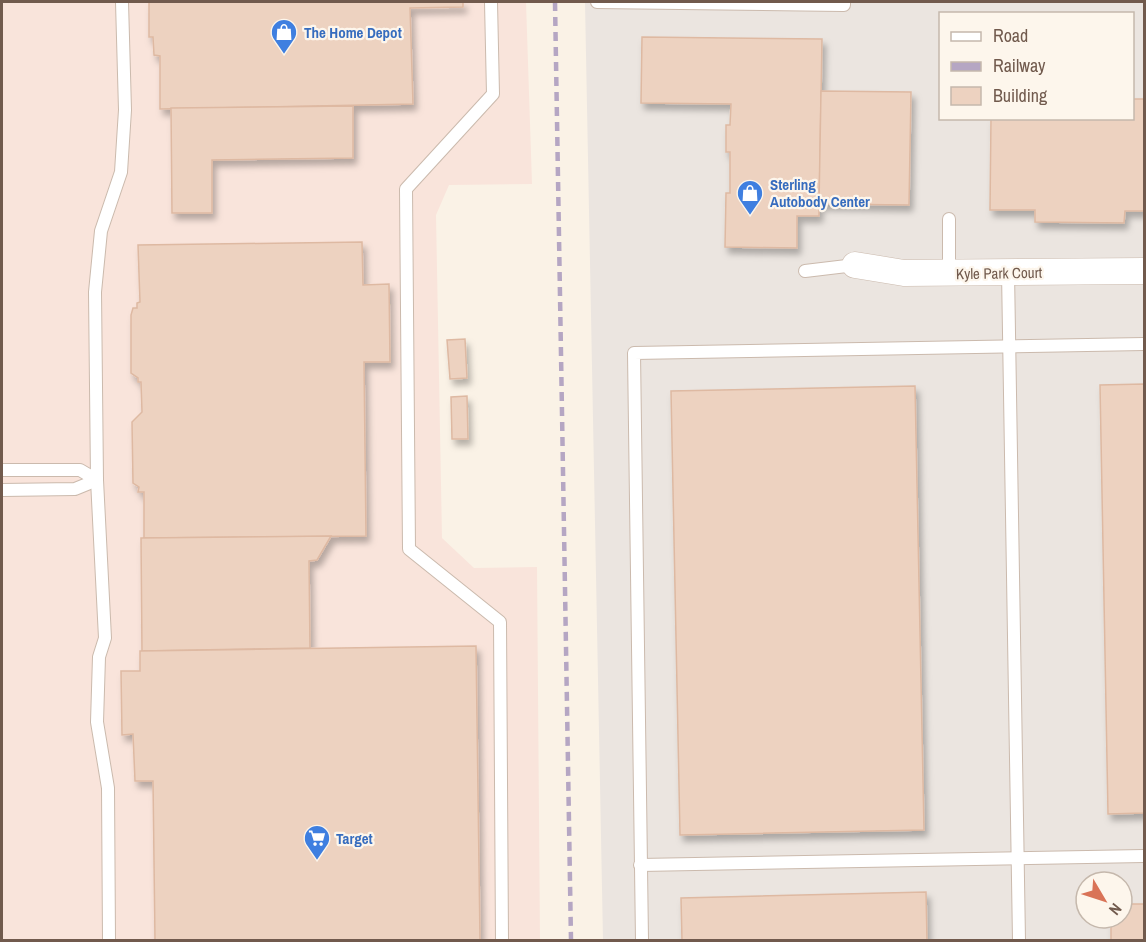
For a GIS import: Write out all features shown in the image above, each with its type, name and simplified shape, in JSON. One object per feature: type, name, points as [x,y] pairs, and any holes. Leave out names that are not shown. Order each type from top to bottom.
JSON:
[{"type":"street","name":"Kyle Park Court","points":[[855,265],[904,273],[1144,271]]},
{"type":"lane","points":[[109,940],[108,788],[97,722],[99,657],[105,638],[97,480],[95,292],[101,231],[121,171],[125,110],[122,2]]},
{"type":"lane","points":[[491,2],[494,94],[406,189],[409,549],[500,622],[502,940]]},
{"type":"lane","points":[[597,2],[844,5],[844,2]]},
{"type":"lane","points":[[949,219],[949,273]]},
{"type":"lane","points":[[805,271],[855,265]]},
{"type":"lane","points":[[1008,272],[1019,940]]},
{"type":"lane","points":[[642,940],[634,353],[1144,344]]},
{"type":"lane","points":[[2,470],[80,470],[97,480]]},
{"type":"lane","points":[[2,490],[75,489],[97,480]]},
{"type":"lane","points":[[640,865],[1144,856]]},
{"type":"shaded area","points":[[2,2],[526,2],[532,184],[449,185],[436,215],[442,538],[474,568],[537,567],[540,940],[2,940]]},
{"type":"shaded area","points":[[585,2],[1144,2],[1144,940],[603,940]]},
{"type":"building","name":"The Home Depot","points":[[149,2],[463,2],[463,7],[410,8],[413,104],[160,109],[160,56],[154,55],[153,37],[149,37]]},
{"type":"building","points":[[642,37],[822,39],[819,216],[797,216],[797,248],[725,247],[726,193],[730,193],[730,152],[726,152],[726,125],[730,125],[731,104],[641,103]]},
{"type":"building","points":[[821,91],[911,92],[909,205],[819,204]]},
{"type":"building","points":[[1134,99],[1144,99],[1144,211],[1125,211],[1124,223],[1035,222],[1035,210],[990,210],[991,120],[1134,120]]},
{"type":"building","points":[[353,106],[353,158],[212,160],[212,213],[172,213],[171,108]]},
{"type":"building","points":[[362,242],[363,285],[389,284],[390,362],[364,362],[366,536],[144,538],[144,492],[138,492],[139,487],[133,483],[132,422],[142,412],[141,382],[138,382],[138,378],[131,373],[131,315],[133,308],[137,308],[137,303],[140,302],[138,245]]},
{"type":"building","points":[[465,339],[467,378],[450,379],[447,340]]},
{"type":"building","points":[[1144,384],[1144,813],[1108,814],[1100,385]]},
{"type":"building","points":[[915,386],[924,830],[680,835],[671,391]]},
{"type":"building","points":[[467,396],[468,439],[452,439],[451,397]]},
{"type":"building","points":[[331,536],[317,560],[309,561],[310,648],[142,651],[141,538]]},
{"type":"building","name":"Target","points":[[476,646],[480,940],[155,940],[153,781],[135,781],[133,734],[122,735],[121,671],[140,671],[140,651]]},
{"type":"building","points":[[926,892],[927,940],[682,940],[681,898]]},
{"type":"building","points":[[1134,904],[1144,904],[1144,940],[1111,940],[1111,930],[1134,930]]},
{"type":"railway","points":[[555,2],[571,940]]},
{"type":"place","name":"The Home Depot","points":[[284,55]]},
{"type":"place","name":"Sterling Autobody Center","points":[[750,216]]},
{"type":"place","name":"Target","points":[[317,861]]}]
